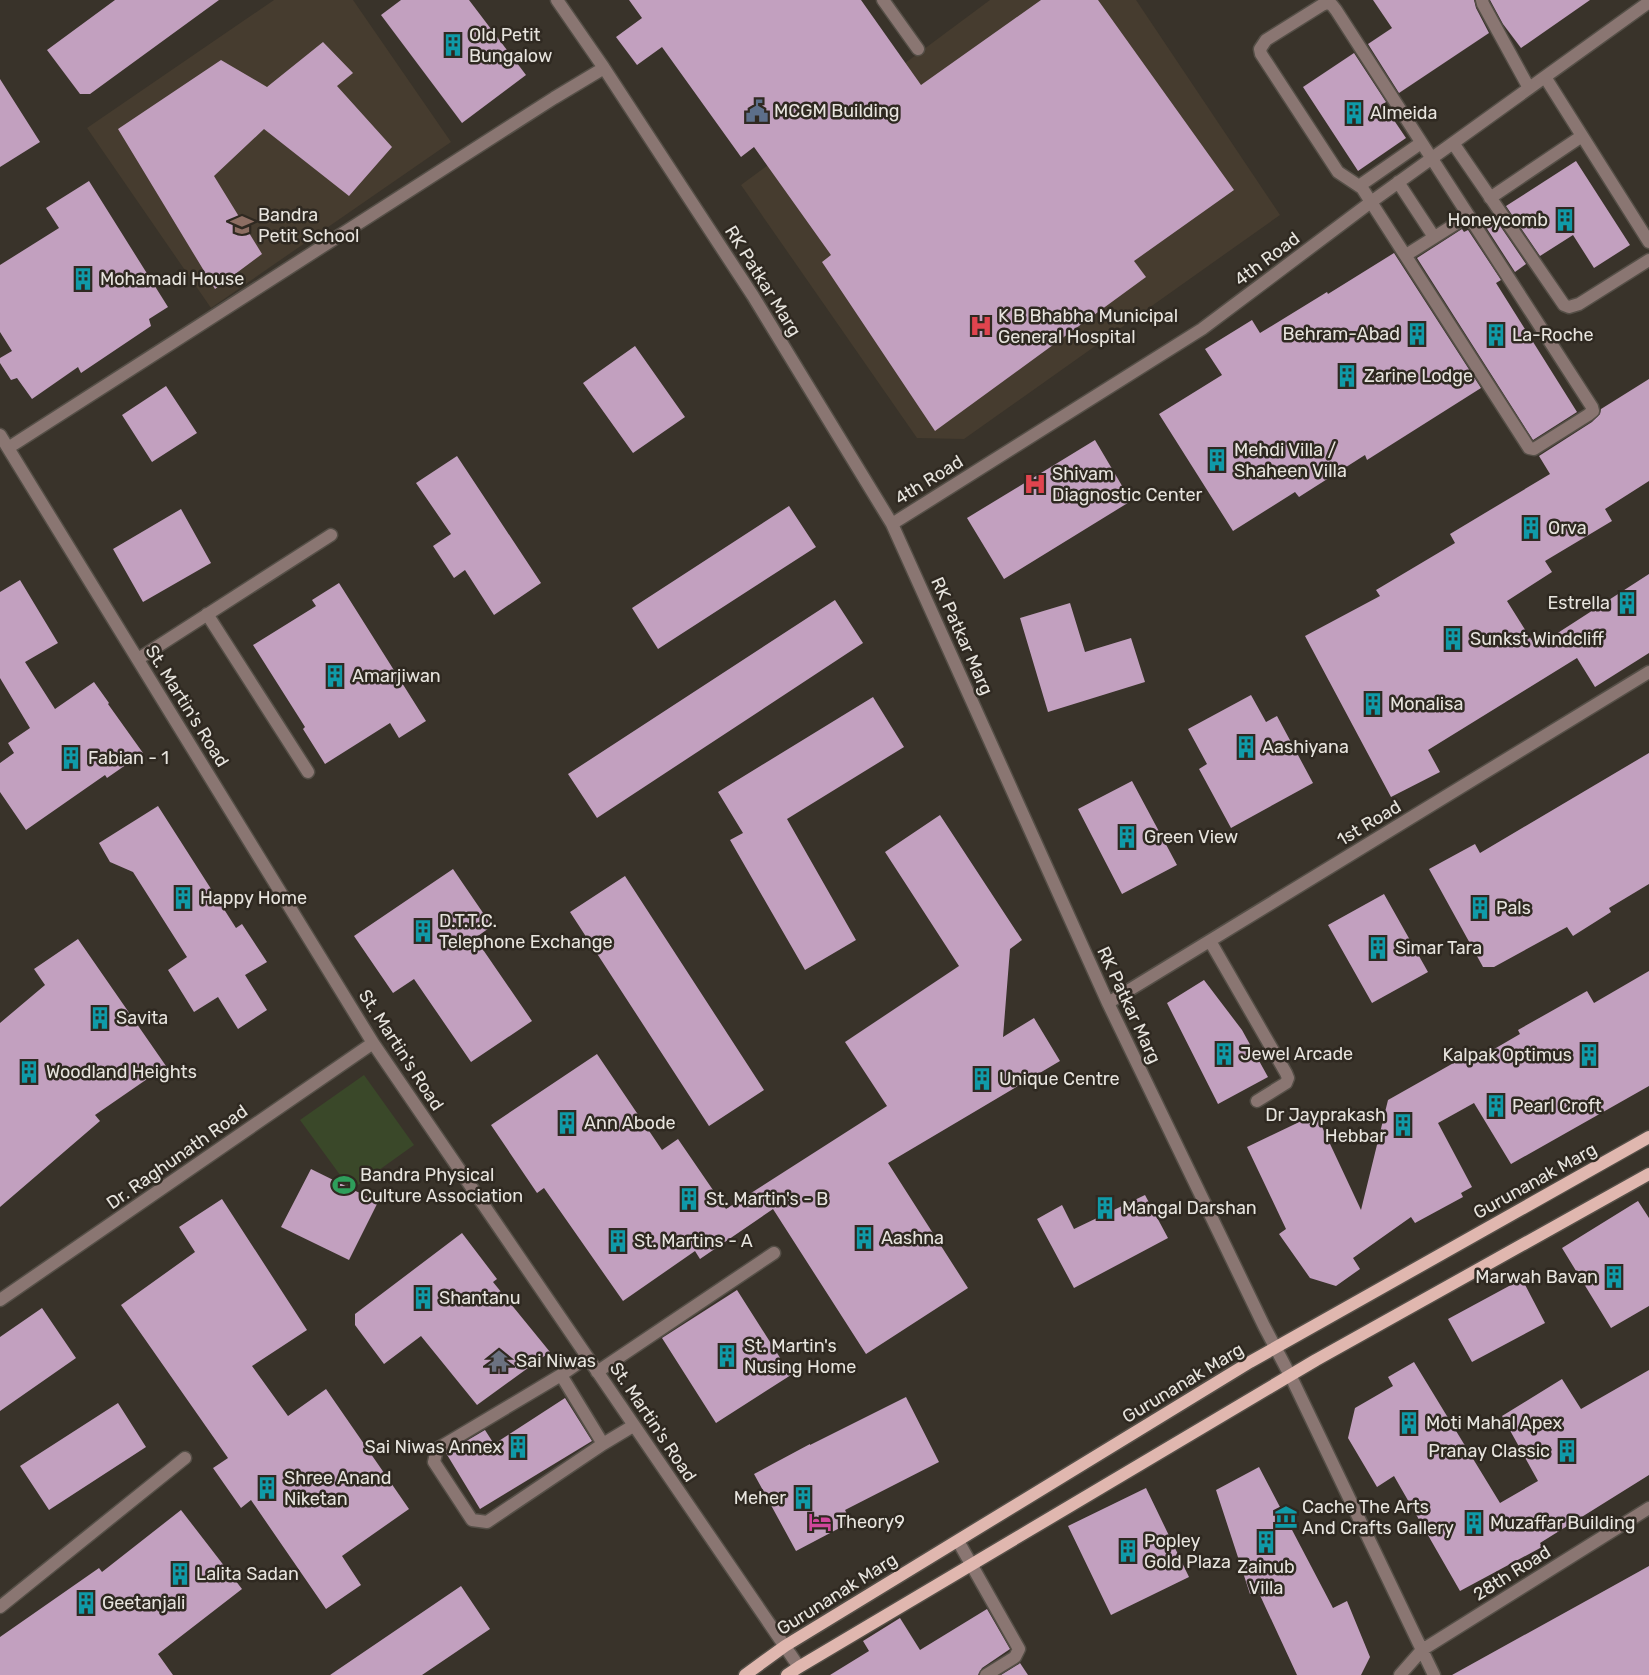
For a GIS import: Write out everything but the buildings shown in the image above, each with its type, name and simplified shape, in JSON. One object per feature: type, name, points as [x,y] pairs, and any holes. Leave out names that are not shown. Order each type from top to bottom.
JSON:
[{"type":"main road","name":"Gurunanak Marg","points":[[745,1675],[785,1646],[1276,1347],[1649,1137]]},
{"type":"main road","points":[[787,1675],[1291,1376],[1649,1174]]},
{"type":"street","name":"RK Patkar Marg","points":[[557,0],[604,68],[753,296],[892,524],[1108,1003],[1264,1326],[1291,1376],[1422,1650]]},
{"type":"street","points":[[883,0],[918,49]]},
{"type":"street","points":[[1482,0],[1530,88]]},
{"type":"street","name":"4th Road","points":[[892,524],[1202,329],[1398,182],[1649,2]]},
{"type":"street","points":[[1328,3],[1332,5],[1431,158],[1592,406],[1593,411],[1588,415],[1534,449],[1529,448],[1360,186],[1338,172],[1262,54],[1260,49],[1266,40],[1322,5],[1328,3]]},
{"type":"street","points":[[8,448],[554,98],[604,68]]},
{"type":"street","points":[[1545,77],[1649,242]]},
{"type":"street","points":[[1490,198],[1582,136]]},
{"type":"street","points":[[1360,186],[1421,143]]},
{"type":"street","points":[[1453,143],[1564,305],[1569,307],[1579,304],[1649,260]]},
{"type":"street","points":[[1398,182],[1434,237]]},
{"type":"street","points":[[1406,256],[1468,216]]},
{"type":"street","name":"St. Martin's Road","points":[[0,435],[373,1043],[799,1667]]},
{"type":"street","points":[[138,659],[331,534]]},
{"type":"street","points":[[207,614],[308,772]]},
{"type":"street","name":"1st Road","points":[[1108,1003],[1649,672]]},
{"type":"street","points":[[1210,941],[1288,1078],[1286,1083],[1257,1101]]},
{"type":"street","name":"Dr. Raghunath Road","points":[[0,1300],[373,1043]]},
{"type":"street","points":[[597,1372],[774,1252]]},
{"type":"street","points":[[587,1357],[437,1449],[434,1462],[472,1520],[486,1522],[633,1426]]},
{"type":"street","points":[[561,1374],[603,1444]]},
{"type":"street","points":[[0,1608],[185,1458]]},
{"type":"street","name":"28th Road","points":[[1400,1675],[1422,1650],[1649,1508]]},
{"type":"street","points":[[958,1541],[1019,1649],[1015,1657],[986,1675]]},
{"type":"street","points":[[1422,1650],[1434,1675]]},
{"type":"shaded area","name":"Bandra Petit School","points":[[274,0],[353,0],[451,142],[211,308],[87,128]]},
{"type":"shaded area","name":"K B Bhabha Municipal General Hospital","points":[[990,0],[1136,0],[1280,215],[964,439],[917,438],[741,185]]},
{"type":"green space","points":[[364,1075],[414,1145],[351,1190],[300,1120]]},
{"type":"place","name":"Old Petit Bungalow","points":[[453,45]]},
{"type":"place","name":"MCGM Building","points":[[757,111]]},
{"type":"place","name":"Almeida","points":[[1354,113]]},
{"type":"place","name":"Honeycomb","points":[[1565,220]]},
{"type":"place","name":"Bandra Petit School","points":[[242,225]]},
{"type":"place","name":"Mohamadi House","points":[[83,279]]},
{"type":"place","name":"K B Bhabha Municipal General Hospital","points":[[981,326]]},
{"type":"place","name":"Behram-Abad","points":[[1417,334]]},
{"type":"place","name":"La-Roche","points":[[1496,335]]},
{"type":"place","name":"Zarine Lodge","points":[[1347,376]]},
{"type":"place","name":"Mehdi Villa / Shaheen Villa","points":[[1217,460]]},
{"type":"place","name":"Shivam Diagnostic Center","points":[[1035,484]]},
{"type":"place","name":"Orva","points":[[1531,528]]},
{"type":"place","name":"Estrella","points":[[1627,603]]},
{"type":"place","name":"Sunkst Windcliff","points":[[1453,639]]},
{"type":"place","name":"Amarjiwan","points":[[335,676]]},
{"type":"place","name":"Monalisa","points":[[1373,704]]},
{"type":"place","name":"Aashiyana","points":[[1246,747]]},
{"type":"place","name":"Fabian - 1","points":[[71,758]]},
{"type":"place","name":"Green View","points":[[1127,837]]},
{"type":"place","name":"Happy Home","points":[[183,898]]},
{"type":"place","name":"Pals","points":[[1480,908]]},
{"type":"place","name":"D.T.T.C. Telephone Exchange","points":[[423,931]]},
{"type":"place","name":"Simar Tara","points":[[1378,948]]},
{"type":"place","name":"Savita","points":[[100,1018]]},
{"type":"place","name":"Jewel Arcade","points":[[1224,1054]]},
{"type":"place","name":"Kalpak Optimus","points":[[1589,1055]]},
{"type":"place","name":"Woodland Heights","points":[[29,1072]]},
{"type":"place","name":"Unique Centre","points":[[982,1079]]},
{"type":"place","name":"Pearl Croft","points":[[1496,1106]]},
{"type":"place","name":"Ann Abode","points":[[567,1123]]},
{"type":"place","name":"Dr Jayprakash Hebbar","points":[[1403,1125]]},
{"type":"place","name":"Bandra Physical Culture Association","points":[[344,1185]]},
{"type":"place","name":"St. Martin's - B","points":[[689,1199]]},
{"type":"place","name":"Mangal Darshan","points":[[1105,1208]]},
{"type":"place","name":"Aashna","points":[[864,1238]]},
{"type":"place","name":"St. Martins - A","points":[[618,1241]]},
{"type":"place","name":"Marwah Bavan","points":[[1614,1277]]},
{"type":"place","name":"Shantanu","points":[[423,1298]]},
{"type":"place","name":"St. Martin's Nusing Home","points":[[727,1356]]},
{"type":"place","name":"Sai Niwas","points":[[499,1361]]},
{"type":"place","name":"Moti Mahal Apex","points":[[1409,1423]]},
{"type":"place","name":"Sai Niwas Annex","points":[[518,1447]]},
{"type":"place","name":"Pranay Classic","points":[[1567,1451]]},
{"type":"place","name":"Shree Anand Niketan","points":[[267,1488]]},
{"type":"place","name":"Meher","points":[[803,1498]]},
{"type":"place","name":"Cache The Arts And Crafts Gallery","points":[[1286,1517]]},
{"type":"place","name":"Theory9","points":[[820,1522]]},
{"type":"place","name":"Muzaffar Building","points":[[1474,1523]]},
{"type":"place","name":"Zainub Villa","points":[[1266,1542]]},
{"type":"place","name":"Popley Gold Plaza","points":[[1128,1551]]},
{"type":"place","name":"Lalita Sadan","points":[[180,1574]]},
{"type":"place","name":"Geetanjali","points":[[86,1603]]}]
